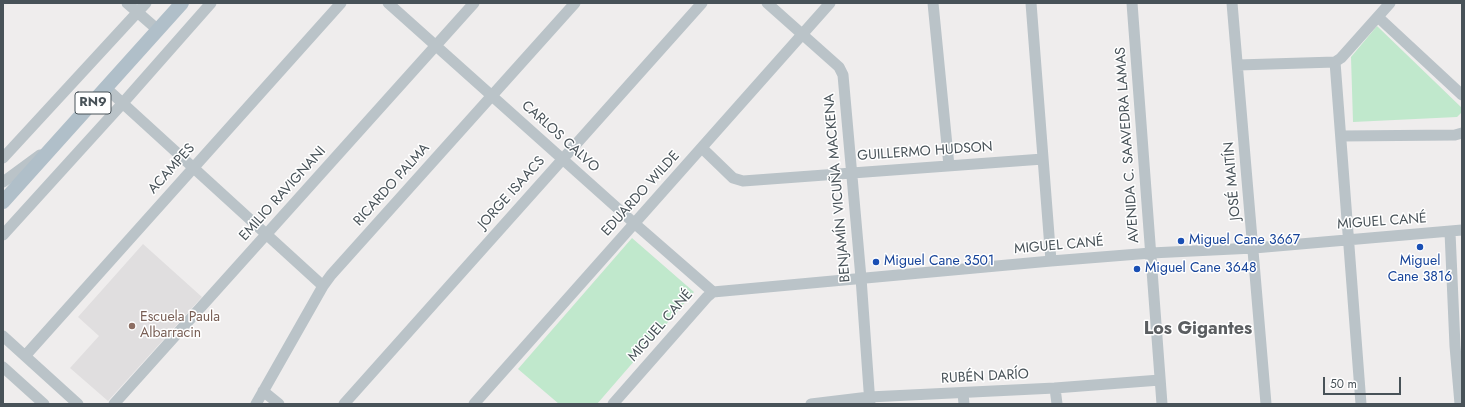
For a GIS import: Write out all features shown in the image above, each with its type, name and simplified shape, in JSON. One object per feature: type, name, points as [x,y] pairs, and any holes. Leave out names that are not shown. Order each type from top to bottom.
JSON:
[{"type":"main road","name":"RN9","points":[[3,202],[182,3]]},
{"type":"street","points":[[127,3],[158,30]]},
{"type":"street","points":[[3,158],[146,3]]},
{"type":"street","points":[[3,235],[211,3]]},
{"type":"street","name":"ACAMPES","points":[[25,356],[341,3]]},
{"type":"street","name":"CARLOS CALVO","points":[[388,3],[713,292]]},
{"type":"street","name":"EMILIO RAVIGNANI","points":[[114,404],[474,3]]},
{"type":"street","name":"RICARDO PALMA","points":[[256,404],[323,286],[336,269],[575,3]]},
{"type":"street","name":"JORGE ISAACS","points":[[344,404],[702,3]]},
{"type":"street","name":"BENJAMÍN VICUÑA MACKENA","points":[[767,3],[839,67],[843,74],[861,278],[869,401]]},
{"type":"street","name":"EDUARDO WILDE","points":[[474,404],[830,3]]},
{"type":"street","points":[[933,3],[949,166]]},
{"type":"street","points":[[1031,3],[1051,261]]},
{"type":"street","name":"AVENIDA C. SAAVEDRA LAMAS","points":[[1132,3],[1162,404]]},
{"type":"street","name":"JOSÉ MAITÍN","points":[[1232,3],[1254,248],[1266,404]]},
{"type":"street","points":[[1238,65],[1335,62],[1390,3]]},
{"type":"street","points":[[1378,17],[1462,95]]},
{"type":"street","points":[[1335,62],[1361,404]]},
{"type":"street","points":[[106,88],[323,286]]},
{"type":"street","points":[[1341,136],[1455,135],[1462,133]]},
{"type":"street","points":[[3,182],[57,143]]},
{"type":"street","name":"GUILLERMO HUDSON","points":[[702,148],[733,178],[743,181],[1043,159]]},
{"type":"street","name":"MIGUEL CANÉ","points":[[613,404],[713,292],[1051,261],[1151,253],[1254,248],[1462,230]]},
{"type":"street","points":[[1450,232],[1459,346],[1460,404]]},
{"type":"street","points":[[3,336],[71,402]]},
{"type":"street","points":[[3,367],[44,404]]},
{"type":"street","name":"RUBÉN DARÍO","points":[[811,404],[964,399],[1056,388],[1160,380]]},
{"type":"street","points":[[1056,388],[1057,404]]},
{"type":"street","points":[[263,391],[278,404]]},
{"type":"shaded area","name":"Escuela Paula Albarracin","points":[[143,244],[202,297],[108,401],[70,368],[99,336],[78,317]]},
{"type":"green space","points":[[1377,26],[1462,108],[1462,112],[1457,117],[1353,122],[1351,57]]},
{"type":"green space","points":[[632,238],[694,292],[597,404],[559,404],[518,369]]},
{"type":"place","name":"Miguel Cane 3667","points":[[1181,241]]},
{"type":"place","name":"Miguel Cane 3816","points":[[1420,247]]},
{"type":"place","name":"Miguel Cane 3501","points":[[876,262]]},
{"type":"place","name":"Miguel Cane 3648","points":[[1137,269]]},
{"type":"place","name":"Escuela Paula Albarracin","points":[[132,326]]},
{"type":"district","name":"Los Gigantes","points":[[1198,330]]}]
